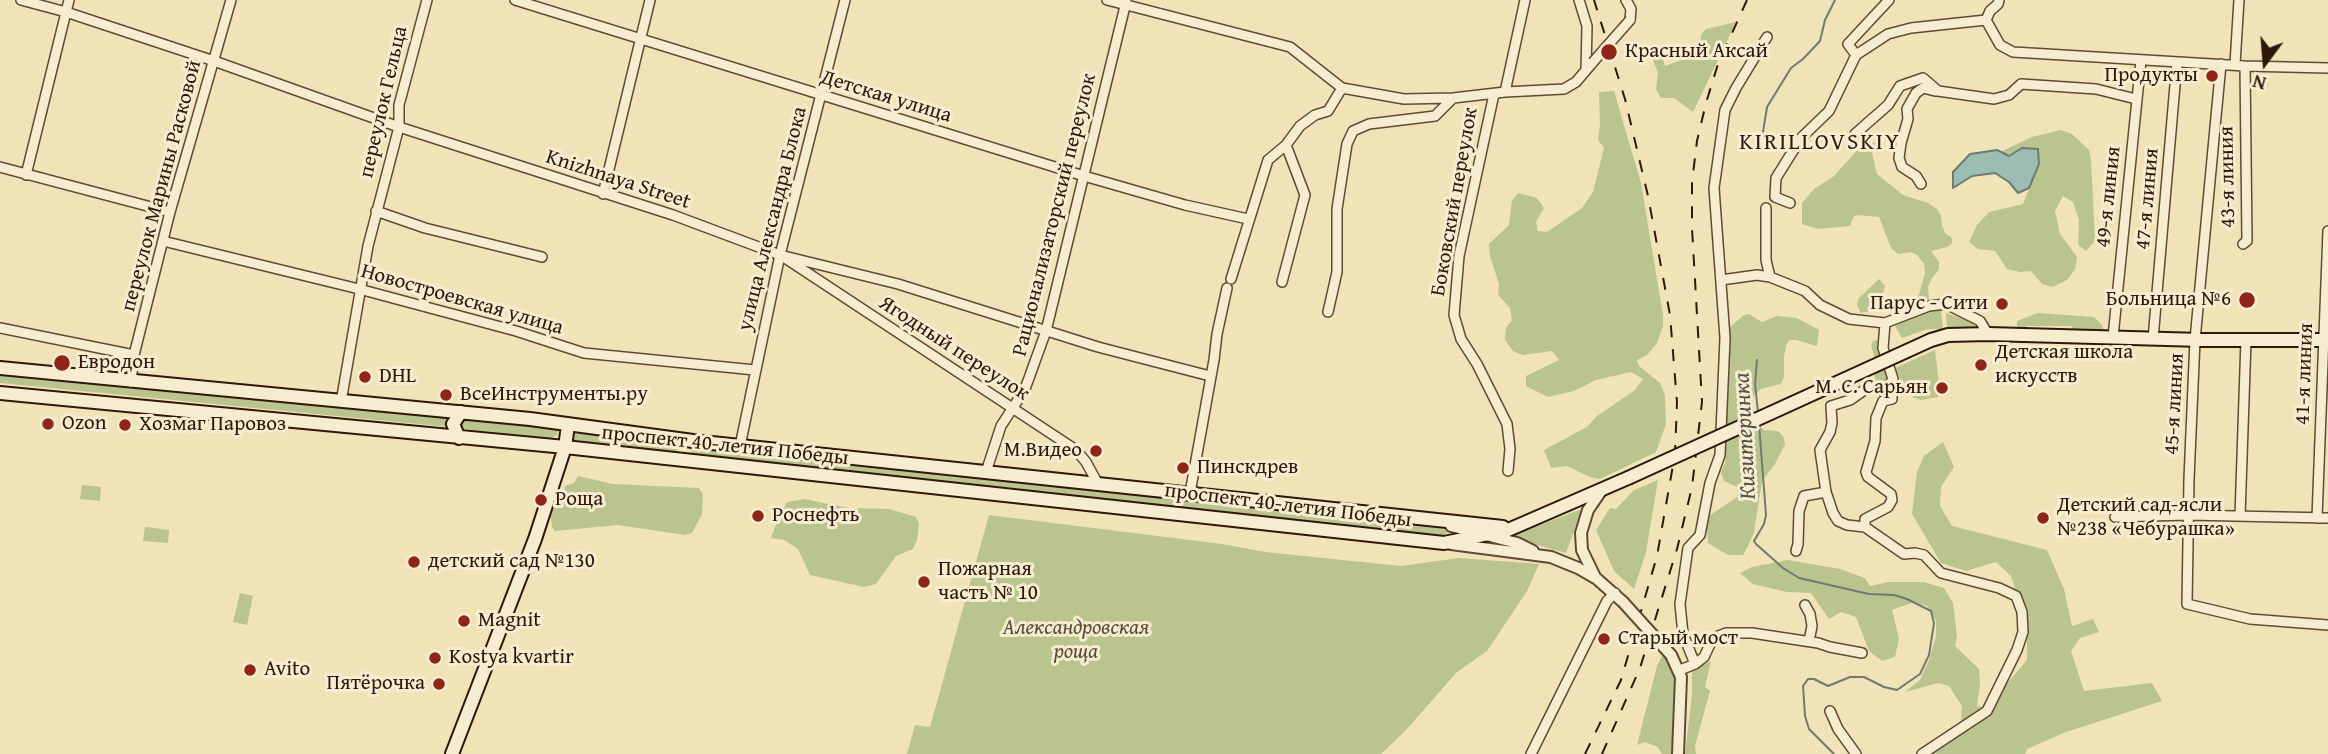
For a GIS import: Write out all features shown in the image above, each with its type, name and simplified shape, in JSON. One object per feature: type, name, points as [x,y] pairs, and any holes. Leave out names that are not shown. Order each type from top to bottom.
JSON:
[{"type":"main road","points":[[1516,527],[1931,340],[1948,335],[2326,340]]},
{"type":"main road","name":"проспект 40-летия Победы","points":[[0,368],[461,412],[675,439],[1436,522],[1493,528],[1516,527]]},
{"type":"main road","name":"проспект 40-летия Победы","points":[[0,393],[565,447],[1444,543],[1489,536],[1516,527]]},
{"type":"main road","points":[[459,438],[453,425],[461,412]]},
{"type":"main road","points":[[452,754],[535,539],[565,447],[568,425]]},
{"type":"main road","points":[[673,459],[682,450],[680,442],[675,439]]},
{"type":"main road","points":[[691,461],[685,453],[693,441]]},
{"type":"street","name":"Knizhnaya Street","points":[[21,0],[66,12],[214,61],[398,127],[673,215],[780,255],[898,284],[1137,358],[1210,376]]},
{"type":"street","points":[[26,175],[69,0]]},
{"type":"street","name":"переулок Марины Расковой","points":[[131,382],[134,355],[170,212],[231,0]]},
{"type":"street","name":"переулок Гельца","points":[[341,402],[359,289],[398,127],[399,105],[427,0]]},
{"type":"street","name":"Детская улица","points":[[515,0],[1084,176],[1185,205],[1248,219]]},
{"type":"street","points":[[603,194],[650,0]]},
{"type":"street","name":"улица Александра Блока","points":[[740,446],[780,255],[845,0]]},
{"type":"street","points":[[1107,0],[1126,2],[1290,47],[1342,89],[1404,99],[1454,98],[1564,89],[1576,82],[1630,20],[1631,9],[1626,0]]},
{"type":"street","name":"Боковский переулок","points":[[1505,92],[1525,0]]},
{"type":"street","points":[[1579,0],[1587,26],[1590,66]]},
{"type":"street","points":[[1856,55],[1849,44],[1889,0]]},
{"type":"street","points":[[1986,20],[1999,0]]},
{"type":"street","name":"43-я линия","points":[[2239,0],[2247,241],[2243,244]]},
{"type":"street","name":"Рационализаторский переулок","points":[[986,472],[1001,426],[1014,408],[1034,369],[1046,331],[1126,2]]},
{"type":"street","points":[[1986,20],[2000,45],[2013,52],[2328,68]]},
{"type":"street","points":[[1790,202],[1775,197],[1776,178],[1801,138],[1829,111],[1856,55],[1888,34],[1911,28],[1986,20]]},
{"type":"street","points":[[1695,664],[1683,634],[1680,604],[1688,548],[1700,535],[1710,483],[1720,455],[1725,338],[1714,188],[1725,110],[1767,37]]},
{"type":"street","name":"49-я линия","points":[[2113,337],[2141,60]]},
{"type":"street","name":"47-я линия","points":[[2153,339],[2177,62]]},
{"type":"street","name":"45-я линия","points":[[2221,64],[2195,340],[2187,604],[2250,619],[2328,625]]},
{"type":"street","points":[[1855,134],[1888,105],[1900,86],[1923,78],[1938,91]]},
{"type":"street","points":[[1921,184],[1916,176],[1902,167],[1899,158],[1908,119],[1907,109],[1916,93],[1923,88],[1994,99],[2009,95],[2021,84],[2096,89],[2136,99]]},
{"type":"street","points":[[1190,494],[1229,283],[1268,160],[1286,145],[1300,126],[1315,115],[1328,111],[1342,89]]},
{"type":"street","name":"Боковский переулок","points":[[1494,94],[1459,256],[1454,315],[1461,339],[1477,364],[1507,424],[1510,449],[1508,471]]},
{"type":"street","points":[[1328,312],[1338,272],[1337,209],[1347,144],[1353,131],[1369,124],[1435,116],[1454,98]]},
{"type":"street","points":[[1282,282],[1305,195],[1286,145]]},
{"type":"street","points":[[0,167],[170,212]]},
{"type":"street","points":[[1766,208],[1766,260],[1770,276]]},
{"type":"street","name":"переулок Гельца","points":[[376,211],[425,228],[542,257]]},
{"type":"street","name":"41-я линия","points":[[2317,518],[2326,340],[2328,231]]},
{"type":"street","name":"Новостроевская улица","points":[[163,241],[359,289],[516,331],[584,353],[755,370]]},
{"type":"street","name":"Ягодный переулок","points":[[780,255],[1076,450],[1098,484]]},
{"type":"street","points":[[1721,281],[1757,275],[1770,276],[1805,291],[1820,306],[1849,319],[1885,323],[1929,306],[1946,304],[1980,321],[1988,334]]},
{"type":"street","points":[[1865,527],[1866,519],[1888,508],[1892,500],[1891,494],[1868,477],[1866,472],[1875,441],[1876,418],[1883,401],[1892,399],[1893,379],[1883,348],[1885,323]]},
{"type":"street","points":[[0,328],[134,355]]},
{"type":"street","points":[[2240,516],[2246,340]]},
{"type":"street","points":[[1893,379],[1888,387],[1881,390],[1870,386],[1850,400],[1831,405],[1830,432],[1820,450],[1826,492],[1838,521],[1865,527],[1904,554],[1924,555],[1941,573],[1999,588],[2015,596],[2022,612],[2023,632],[2017,650],[1986,711],[1922,754]]},
{"type":"street","points":[[1597,579],[1582,550],[1581,533],[1588,510],[1601,491]]},
{"type":"street","points":[[1796,551],[1799,511],[1804,496],[1826,492]]},
{"type":"street","points":[[2115,517],[2188,515],[2328,518]]},
{"type":"street","points":[[1436,522],[1451,532],[1449,540],[1444,543]]},
{"type":"street","name":"проспект 40-летия Победы","points":[[1436,522],[1517,543],[1578,568],[1597,579],[1619,597],[1671,655],[1680,670]]},
{"type":"street","name":"проспект 40-летия Победы","points":[[1444,543],[1542,555]]},
{"type":"street","points":[[1531,754],[1607,601],[1619,597]]},
{"type":"street","points":[[1805,605],[1812,626],[1809,641]]},
{"type":"street","points":[[1678,754],[1682,689],[1680,670],[1704,657],[1713,638],[1726,633],[1752,633],[1809,641],[1862,653]]},
{"type":"street","points":[[1830,710],[1838,729],[1856,754]]},
{"type":"green space","points":[[1736,22],[1693,112],[1674,98],[1661,98],[1656,89],[1658,73],[1651,55],[1661,52],[1665,66],[1689,57],[1700,45],[1701,35],[1706,29]]},
{"type":"green space","points":[[1614,91],[1641,183],[1663,315],[1663,326],[1657,343],[1647,355],[1637,360],[1639,366],[1660,383],[1665,396],[1666,424],[1656,452],[1600,479],[1567,466],[1551,468],[1544,450],[1587,427],[1597,416],[1635,390],[1643,379],[1631,372],[1596,380],[1574,391],[1548,397],[1526,386],[1526,376],[1559,360],[1552,351],[1523,355],[1513,351],[1505,340],[1506,328],[1512,320],[1510,308],[1498,295],[1499,284],[1489,244],[1509,225],[1512,201],[1518,193],[1537,198],[1544,208],[1536,222],[1538,231],[1547,232],[1582,208],[1593,192],[1604,148],[1598,140],[1599,92]]},
{"type":"green space","points":[[2061,130],[2072,134],[2089,150],[2095,241],[2086,251],[2078,245],[2079,220],[2073,202],[2063,196],[2055,211],[2060,234],[2077,257],[2075,269],[2067,280],[2052,287],[2042,284],[2031,271],[2007,269],[1995,251],[1978,249],[1969,242],[1977,225],[1989,212],[2023,204],[2039,164],[2022,148],[2008,156],[2000,152],[2032,137]]},
{"type":"green space","points":[[1880,141],[1872,153],[1877,174],[1903,195],[1928,203],[1937,209],[1945,233],[1952,238],[1952,243],[1947,247],[1931,251],[1939,262],[1939,269],[1928,287],[1929,301],[1903,311],[1901,305],[1914,301],[1919,295],[1925,273],[1924,264],[1911,252],[1898,254],[1891,248],[1879,217],[1858,215],[1854,216],[1850,226],[1818,229],[1802,224],[1802,203],[1814,189],[1834,176],[1860,147]]},
{"type":"green space","points":[[1879,279],[1885,286],[1881,301],[1874,310],[1861,313],[1857,305],[1858,299]]},
{"type":"green space","points":[[1941,310],[1943,329],[1928,329],[1902,338],[1895,326],[1924,311]]},
{"type":"green space","points":[[1946,313],[1973,323],[1975,327],[1947,327]]},
{"type":"green space","points":[[2038,313],[2094,317],[2104,331],[2073,331],[2072,326],[2026,326],[2026,330],[2017,329],[2017,321]]},
{"type":"green space","points":[[1749,314],[1762,322],[1777,316],[1797,318],[1819,330],[1817,346],[1796,340],[1787,343],[1781,384],[1761,389],[1754,395],[1752,402],[1757,425],[1764,430],[1778,431],[1785,444],[1762,481],[1754,532],[1748,546],[1743,555],[1728,555],[1708,543],[1707,525],[1709,516],[1737,497],[1737,487],[1724,481],[1721,472],[1725,463],[1725,396],[1730,327]]},
{"type":"green space","points":[[1878,340],[1890,378],[1881,387],[1874,384],[1876,363],[1871,345]]},
{"type":"green space","points":[[1935,350],[1940,392],[1938,397],[1921,400],[1914,398],[1906,391],[1895,368]]},
{"type":"green space","points":[[0,370],[450,415],[449,427],[0,383]]},
{"type":"green space","points":[[468,417],[555,426],[558,430],[557,435],[552,438],[464,429],[460,425],[461,419]]},
{"type":"green space","points":[[574,433],[673,444],[677,449],[675,455],[573,445],[570,441]]},
{"type":"green space","points":[[1943,442],[1954,467],[1941,487],[1940,506],[1952,526],[2047,550],[2064,589],[2072,626],[2093,619],[2099,632],[2080,638],[2071,651],[2084,691],[2152,683],[2162,701],[2066,732],[2027,749],[2025,754],[1927,754],[1960,733],[1962,706],[1949,686],[1938,683],[1905,692],[1920,680],[1936,636],[1936,620],[1927,606],[1914,602],[1892,610],[1899,639],[1895,657],[1882,661],[1869,651],[1856,617],[1841,612],[1829,619],[1811,593],[1787,592],[1753,584],[1740,573],[1752,567],[1788,560],[1840,569],[1865,578],[1870,586],[1889,582],[1924,582],[1944,588],[1953,603],[1957,636],[1955,646],[1979,669],[1977,706],[1986,708],[2027,660],[2027,624],[2011,576],[1996,562],[1966,571],[1941,563],[1912,514],[1917,472],[1924,456]]},
{"type":"green space","points":[[696,446],[1407,521],[1445,530],[1447,533],[1440,538],[691,455],[692,448]]},
{"type":"green space","points":[[578,476],[613,484],[699,488],[703,494],[702,514],[692,533],[685,535],[618,525],[555,531],[551,517],[553,505],[562,505],[565,486],[574,483]]},
{"type":"green space","points":[[1658,480],[1646,552],[1634,589],[1614,571],[1596,530],[1610,508],[1616,509],[1634,490]]},
{"type":"green space","points":[[82,485],[101,487],[100,501],[80,499]]},
{"type":"green space","points":[[805,499],[848,508],[889,509],[916,517],[919,524],[917,540],[913,549],[896,556],[876,584],[864,587],[810,575],[798,549],[784,540],[771,538],[787,502]]},
{"type":"green space","points":[[1582,509],[1566,553],[1508,537]]},
{"type":"green space","name":"Александровская роща","points":[[989,515],[1222,544],[1265,552],[1401,566],[1459,558],[1539,564],[1527,591],[1487,651],[1457,672],[1381,754],[907,754],[915,725],[930,727]]},
{"type":"green space","points":[[145,527],[169,530],[168,543],[143,541]]},
{"type":"green space","points":[[240,593],[253,596],[247,625],[233,622]]},
{"type":"green space","points":[[1665,650],[1674,667],[1678,698],[1674,718],[1674,754],[1662,754],[1658,747],[1645,742],[1637,745],[1657,666]]},
{"type":"green space","points":[[1711,661],[1705,687],[1710,691],[1695,746],[1696,754],[1685,754],[1692,671]]},
{"type":"water","points":[[2022,148],[2038,149],[2039,164],[2029,188],[2018,193],[2009,182],[1995,173],[1972,176],[1953,188],[1953,172],[1970,154],[1997,150],[2009,156]]},
{"type":"waterway","name":"Кизитеринка","points":[[1763,132],[1767,107],[1791,68],[1820,41],[1825,20],[1835,0]]},
{"type":"waterway","name":"Кизитеринка","points":[[1757,360],[1755,384],[1758,412]]},
{"type":"waterway","name":"Кизитеринка","points":[[1759,424],[1766,515],[1754,541],[1756,544],[1799,578],[1869,594],[1894,595],[1907,599],[1931,611],[1934,623],[1929,655],[1920,674],[1897,690],[1864,677],[1850,677],[1828,686],[1808,679],[1803,686],[1805,716],[1809,729],[1834,754]]},
{"type":"railway","points":[[1585,754],[1621,680],[1657,556],[1675,454],[1677,402],[1670,315],[1648,196],[1625,99],[1594,0]]},
{"type":"railway","points":[[1602,754],[1640,668],[1677,549],[1692,487],[1702,402],[1692,182],[1697,141],[1706,103],[1718,64],[1747,0]]},
{"type":"place","name":"Красный Аксай","points":[[1609,52]]},
{"type":"place","name":"Продукты","points":[[2212,76]]},
{"type":"place","name":"Больница №6","points":[[2247,300]]},
{"type":"place","name":"Парус - Сити","points":[[2002,304]]},
{"type":"place","name":"Евродон","points":[[62,363]]},
{"type":"place","name":"Детская школа искусств","points":[[1981,365]]},
{"type":"place","name":"DHL","points":[[365,377]]},
{"type":"place","name":"М. С. Сарьян","points":[[1942,388]]},
{"type":"place","name":"ВсеИнструменты.ру","points":[[446,395]]},
{"type":"place","name":"Ozon","points":[[48,424]]},
{"type":"place","name":"Хозмаг Паровоз","points":[[125,425]]},
{"type":"place","name":"М.Видео","points":[[1096,451]]},
{"type":"place","name":"Пинскдрев","points":[[1183,468]]},
{"type":"place","name":"Роща","points":[[541,500]]},
{"type":"place","name":"Роснефть","points":[[758,516]]},
{"type":"place","name":"Детский сад-ясли №238 «Чебурашка»","points":[[2043,518]]},
{"type":"place","name":"детский сад №130","points":[[414,562]]},
{"type":"place","name":"Пожарная часть № 10","points":[[924,582]]},
{"type":"place","name":"Magnit","points":[[464,621]]},
{"type":"place","name":"Старый мост","points":[[1604,639]]},
{"type":"place","name":"Kostya kvartir","points":[[435,658]]},
{"type":"place","name":"Avito","points":[[250,670]]},
{"type":"place","name":"Пятёрочка","points":[[439,684]]},
{"type":"district","name":"KIRILLOVSKIY","points":[[1820,143]]}]
